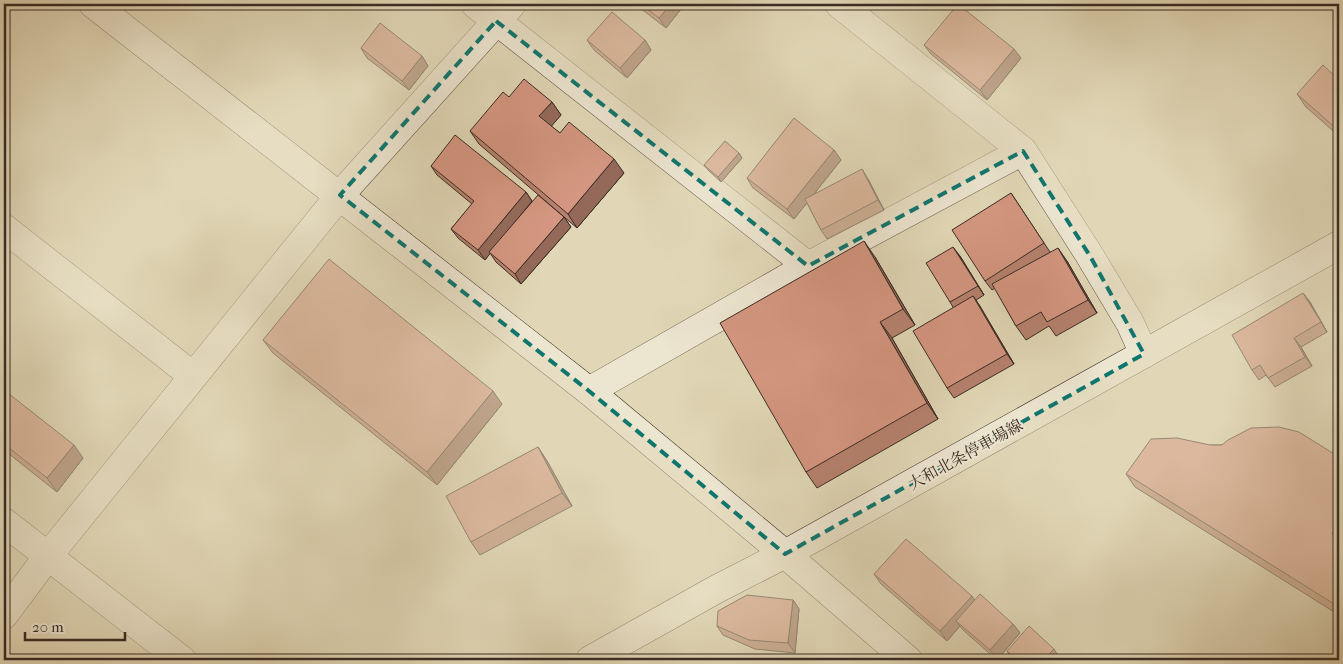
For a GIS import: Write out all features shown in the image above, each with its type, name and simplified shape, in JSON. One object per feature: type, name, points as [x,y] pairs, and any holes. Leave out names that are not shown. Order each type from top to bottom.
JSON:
[{"type":"street","points":[[93,4],[589,391],[785,554],[908,660]]},
{"type":"street","points":[[475,4],[504,12],[808,266]]},
{"type":"street","points":[[839,4],[1023,151],[1130,322],[1144,354]]},
{"type":"street","points":[[4,615],[48,556],[340,195],[504,12]]},
{"type":"street","points":[[589,391],[808,266],[1023,151]]},
{"type":"street","points":[[4,228],[193,376]]},
{"type":"street","name":"大和北条停車場線","points":[[590,660],[715,590],[785,554],[1339,245]]},
{"type":"street","points":[[4,522],[182,660]]},
{"type":"highlighted area","points":[[496,21],[808,266],[1023,151],[1090,256],[1144,354],[785,554],[589,391],[340,195]]},
{"type":"building","points":[[641,4],[671,4],[659,18]]},
{"type":"building","points":[[958,4],[1014,49],[980,90],[924,45]]},
{"type":"building","points":[[612,12],[645,40],[620,68],[587,40]]},
{"type":"building","points":[[380,23],[422,56],[402,81],[361,48]]},
{"type":"building","points":[[1323,65],[1339,80],[1339,131],[1297,94]]},
{"type":"building","points":[[524,79],[552,102],[539,116],[560,133],[569,122],[614,159],[568,214],[470,131],[503,92],[509,97]]},
{"type":"building","points":[[794,118],[834,150],[787,209],[747,178]]},
{"type":"building","points":[[455,135],[526,192],[478,250],[451,229],[474,201],[431,166]]},
{"type":"building","points":[[725,141],[739,153],[718,177],[704,165]]},
{"type":"building","points":[[862,169],[878,200],[821,230],[805,199]]},
{"type":"building","points":[[1011,193],[1044,243],[985,281],[952,230]]},
{"type":"building","points":[[538,195],[564,217],[515,274],[489,252]]},
{"type":"building","points":[[864,241],[903,309],[880,322],[927,403],[806,472],[720,323]]},
{"type":"building","points":[[953,247],[978,286],[950,302],[926,263]]},
{"type":"building","points":[[1058,248],[1088,300],[1047,322],[1041,312],[1016,326],[992,284]]},
{"type":"building","points":[[329,259],[493,391],[427,472],[263,340]]},
{"type":"building","points":[[1303,293],[1321,322],[1294,338],[1305,357],[1268,378],[1260,365],[1252,370],[1232,335]]},
{"type":"building","points":[[973,296],[1007,354],[947,388],[913,331]]},
{"type":"building","points":[[4,390],[74,445],[47,478],[4,444]]},
{"type":"building","points":[[1279,427],[1299,432],[1339,457],[1339,522],[1332,534],[1339,540],[1339,607],[1126,474],[1151,439],[1177,438],[1210,445],[1222,445],[1251,428]]},
{"type":"building","points":[[538,447],[562,493],[471,542],[446,496]]},
{"type":"building","points":[[906,539],[972,596],[940,631],[874,574]]},
{"type":"building","points":[[980,594],[1013,624],[990,650],[956,621]]},
{"type":"building","points":[[747,595],[793,600],[788,643],[749,640],[717,626],[718,611]]},
{"type":"building","points":[[1029,626],[1054,649],[1043,660],[1017,660],[1007,651]]}]
